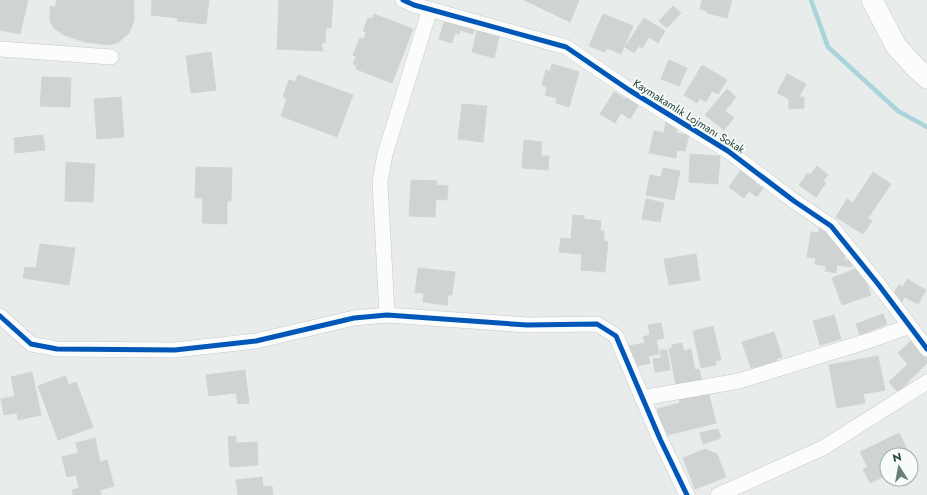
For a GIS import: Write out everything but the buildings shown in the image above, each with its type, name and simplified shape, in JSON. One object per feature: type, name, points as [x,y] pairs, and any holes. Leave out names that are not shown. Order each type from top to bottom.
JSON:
[{"type":"street","name":"Kaymakamlık Lojmanı Sokak","points":[[403,0],[566,47],[629,90],[728,151],[794,201],[831,226],[927,348]]},
{"type":"street","points":[[872,0],[896,46],[927,78]]},
{"type":"street","points":[[387,315],[380,182],[385,154],[430,9]]},
{"type":"street","points":[[0,49],[111,57]]},
{"type":"street","points":[[0,316],[31,344],[57,349],[175,350],[256,341],[354,318],[387,315],[527,325],[598,324],[616,336],[660,439],[687,495]]},
{"type":"street","points":[[642,398],[739,381],[871,340],[910,326]]},
{"type":"street","points":[[718,495],[823,448],[927,382]]},
{"type":"waterway","points":[[811,0],[828,47],[898,111],[927,127]]},
{"type":"cycle path","points":[[403,0],[414,5],[566,47],[629,90],[728,151],[794,201],[831,226],[878,284],[927,349]]},
{"type":"cycle path","points":[[0,316],[31,344],[57,349],[175,350],[256,341],[354,318],[387,315],[527,325],[597,324],[616,336],[660,439],[687,495]]}]
